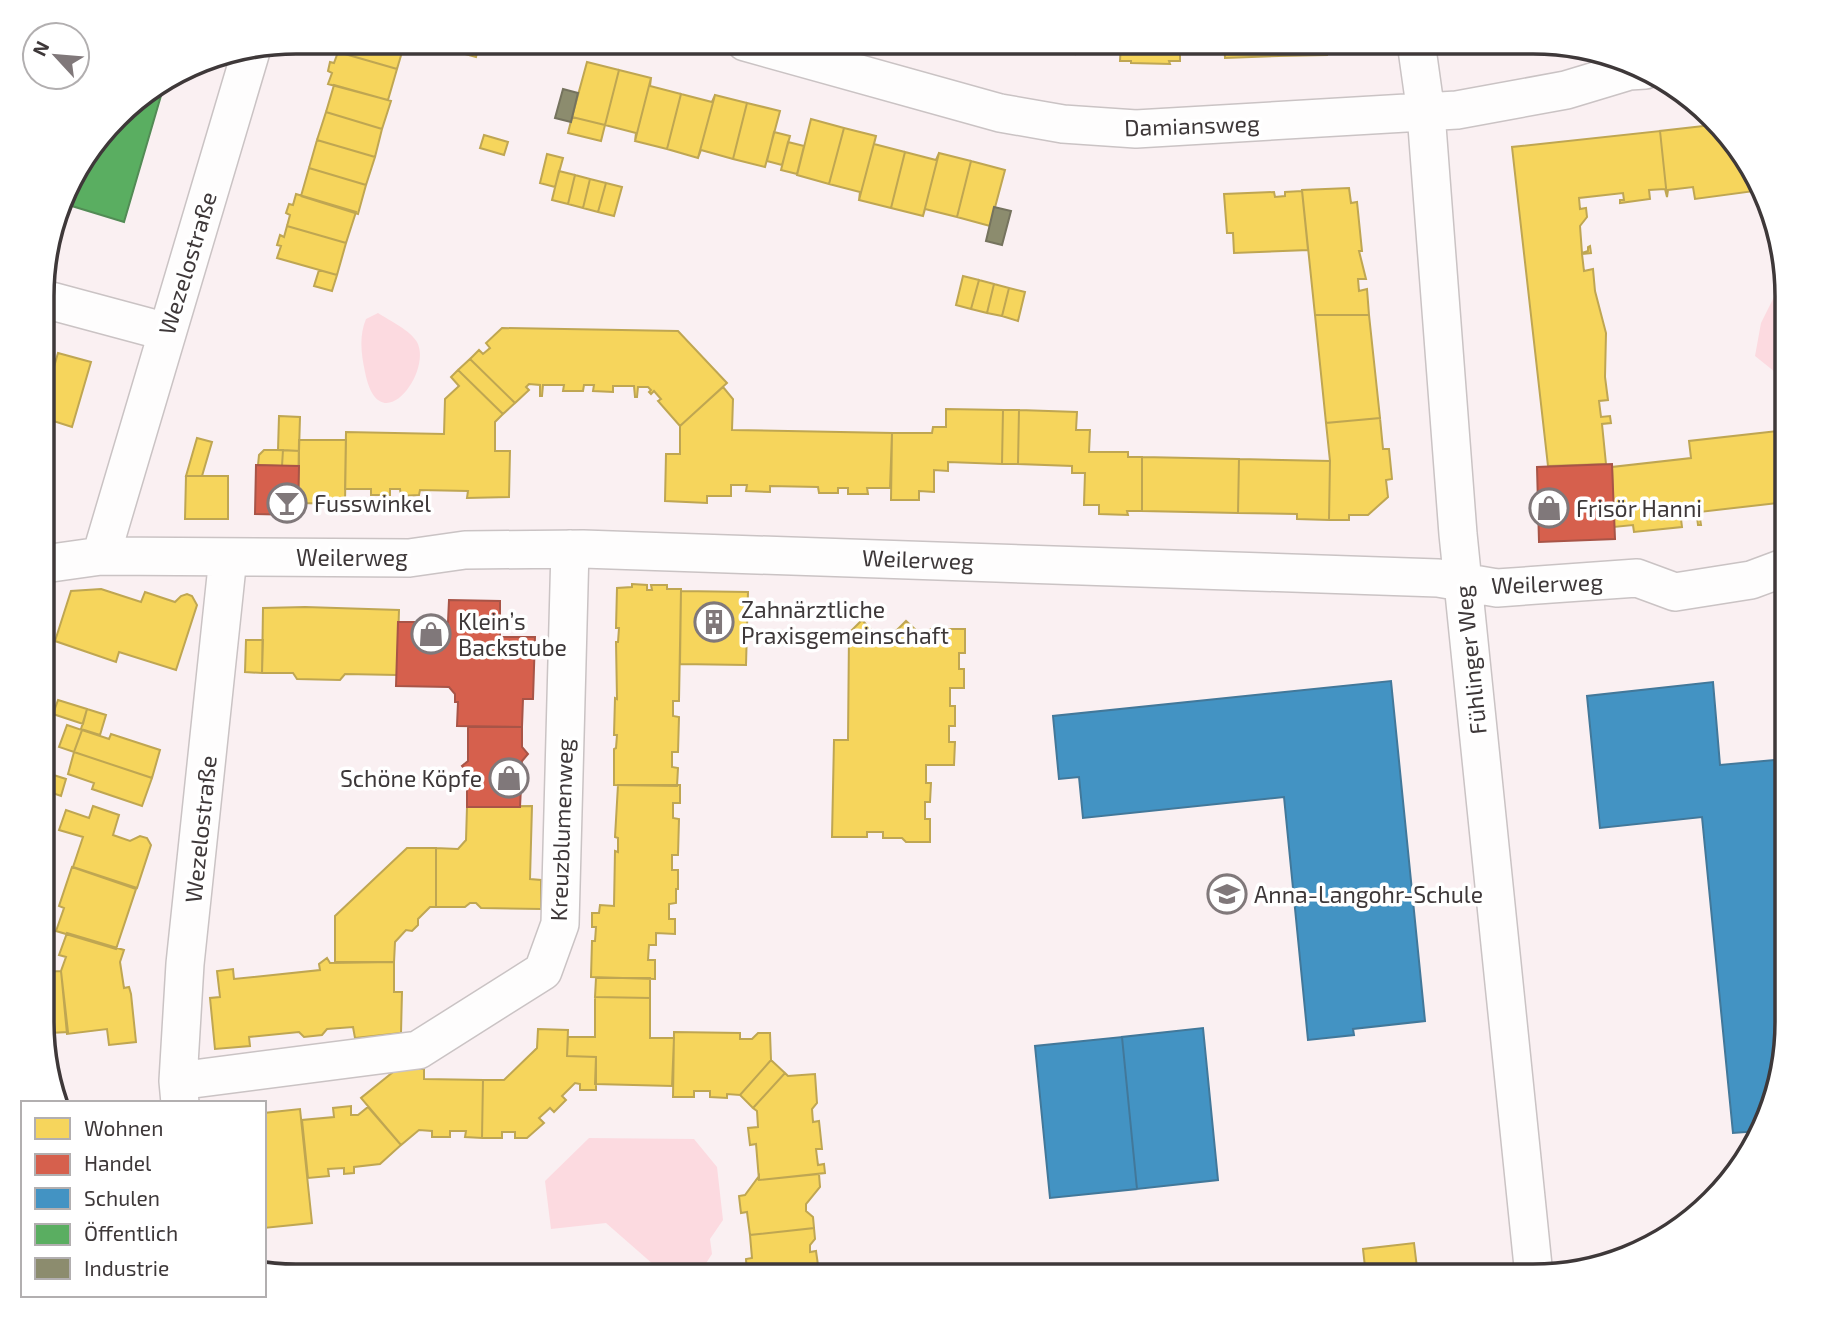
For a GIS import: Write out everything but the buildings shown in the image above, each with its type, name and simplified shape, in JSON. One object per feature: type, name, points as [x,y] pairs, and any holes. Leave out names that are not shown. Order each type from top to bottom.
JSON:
[{"type":"street","name":"Damiansweg","points":[[790,54],[1000,113],[1063,124],[1136,129],[1457,110],[1566,90],[1624,73]]},
{"type":"street","name":"Fühlinger Weg","points":[[1418,55],[1426,113],[1462,583],[1533,1264]]},
{"type":"street","name":"Wezelostraße","points":[[100,556],[249,59]]},
{"type":"street","points":[[54,302],[167,332]]},
{"type":"street","name":"Weilerweg","points":[[54,563],[100,556],[409,558],[466,550],[570,549],[1374,575],[1438,578],[1497,587],[1637,578],[1675,592],[1751,580],[1774,571]]},
{"type":"street","name":"Kreuzblumenweg","points":[[179,1092],[418,1050],[543,971],[559,924],[570,549]]},
{"type":"street","name":"Wezelostraße","points":[[179,1092],[185,964],[228,557]]},
{"type":"shaded area","points":[[1774,297],[1774,371],[1755,356],[1761,323]]},
{"type":"shaded area","points":[[378,313],[414,338],[420,355],[418,369],[411,384],[392,402],[381,402],[372,393],[362,358],[366,319]]},
{"type":"shaded area","points":[[589,1138],[694,1139],[717,1167],[723,1220],[710,1239],[712,1254],[706,1263],[652,1263],[606,1223],[551,1229],[545,1181]]},
{"type":"place","name":"Fusswinkel","points":[[287,503]]},
{"type":"place","name":"Frisör Hanni","points":[[1549,508]]},
{"type":"place","name":"Zahnärztliche Praxisgemeinschaft","points":[[714,622]]},
{"type":"place","name":"Klein’s Backstube","points":[[431,634]]},
{"type":"place","name":"Schöne Köpfe","points":[[509,778]]},
{"type":"place","name":"Anna-Langohr-Schule","points":[[1227,894]]}]
